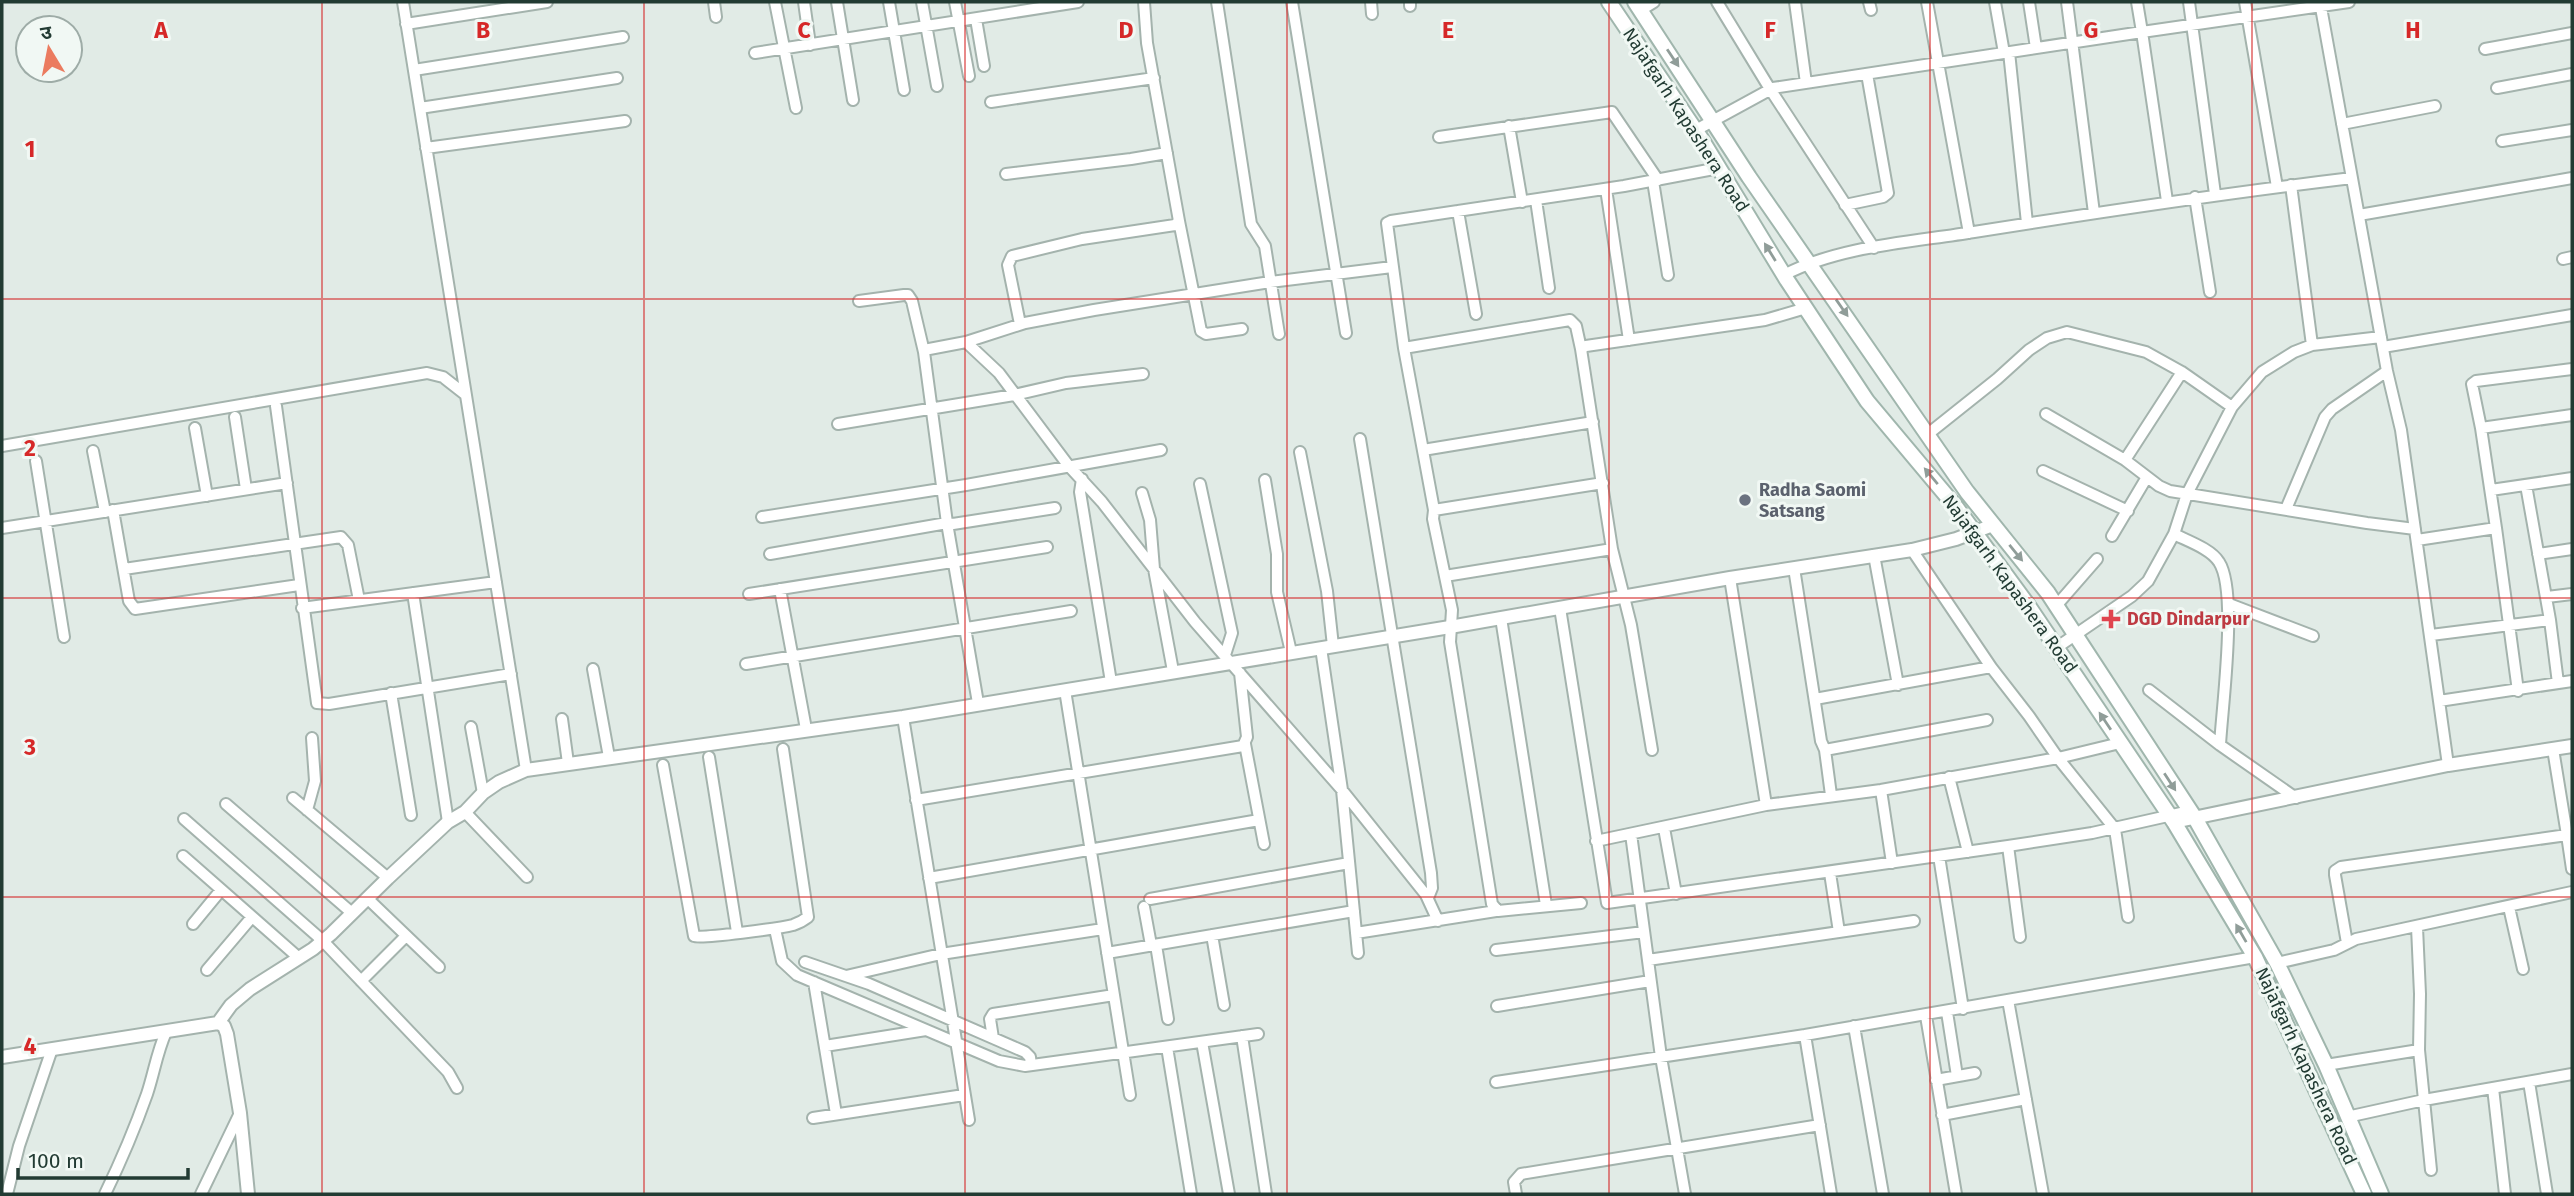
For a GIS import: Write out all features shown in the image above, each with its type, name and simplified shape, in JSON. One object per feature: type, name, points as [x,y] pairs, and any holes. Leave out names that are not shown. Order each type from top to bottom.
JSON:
[{"type":"main road","name":"Najafgarh Kapashera Road","points":[[1609,2],[1696,130],[1784,275],[1867,401],[1975,533],[2172,819],[2255,957],[2364,1194]]},
{"type":"main road","name":"Najafgarh Kapashera Road","points":[[1638,6],[1749,177],[1928,434],[1993,525],[2056,606],[2192,815],[2277,963],[2326,1065],[2381,1194]]},
{"type":"main road","points":[[2274,999],[2291,993]]},
{"type":"street","points":[[402,2],[526,769]]},
{"type":"street","points":[[406,24],[547,2]]},
{"type":"street","points":[[714,2],[716,17]]},
{"type":"street","points":[[775,2],[796,108]]},
{"type":"street","points":[[804,2],[810,45]]},
{"type":"street","points":[[837,2],[853,100]]},
{"type":"street","points":[[889,2],[904,90]]},
{"type":"street","points":[[922,2],[936,86]]},
{"type":"street","points":[[955,2],[969,76]]},
{"type":"street","points":[[1004,2],[1006,14]]},
{"type":"street","points":[[755,53],[1078,2]]},
{"type":"street","points":[[1144,2],[1147,43],[1179,221],[1203,334],[1242,329]]},
{"type":"street","points":[[1217,2],[1251,224],[1265,246],[1279,334]]},
{"type":"street","points":[[1292,2],[1346,333]]},
{"type":"street","points":[[1371,2],[1372,14]]},
{"type":"street","points":[[1638,6],[1654,2]]},
{"type":"street","points":[[1717,2],[1770,89],[1874,248]]},
{"type":"street","points":[[1795,2],[1806,83]]},
{"type":"street","points":[[1927,2],[1969,233]]},
{"type":"street","points":[[1995,2],[2007,52],[2027,223]]},
{"type":"street","points":[[2029,2],[2036,48]]},
{"type":"street","points":[[2067,2],[2094,213]]},
{"type":"street","points":[[2137,2],[2167,201]]},
{"type":"street","points":[[2189,2],[2215,194]]},
{"type":"street","points":[[2245,2],[2277,187]]},
{"type":"street","points":[[1696,130],[1713,118],[1770,89],[2247,17],[2280,7],[2350,2]]},
{"type":"street","points":[[2321,4],[2386,371],[2401,430],[2448,765]]},
{"type":"street","points":[[976,19],[984,65]]},
{"type":"street","points":[[2485,48],[2572,33]]},
{"type":"street","points":[[414,70],[623,37]]},
{"type":"street","points":[[1845,205],[1883,197],[1888,193],[1867,74]]},
{"type":"street","points":[[2497,88],[2572,74]]},
{"type":"street","points":[[420,108],[617,78]]},
{"type":"street","points":[[991,102],[1154,78]]},
{"type":"street","points":[[2342,124],[2435,106]]},
{"type":"street","points":[[1439,137],[1612,113],[1656,180],[1668,275]]},
{"type":"street","points":[[426,148],[625,121]]},
{"type":"street","points":[[1509,127],[1522,202]]},
{"type":"street","points":[[2502,141],[2572,130]]},
{"type":"street","points":[[1006,174],[1167,153]]},
{"type":"street","points":[[1496,911],[1492,904],[1450,642],[1452,610],[1433,519],[1434,510],[1405,348],[1387,223],[1606,189],[1719,168]]},
{"type":"street","points":[[1784,275],[1810,262],[1874,248],[2167,201],[2352,178]]},
{"type":"street","points":[[2359,215],[2572,178]]},
{"type":"street","points":[[2291,185],[2312,345]]},
{"type":"street","points":[[1606,189],[1629,340]]},
{"type":"street","points":[[2196,197],[2210,292]]},
{"type":"street","points":[[1536,200],[1549,288]]},
{"type":"street","points":[[1458,211],[1476,314]]},
{"type":"street","points":[[1020,324],[1009,265],[1012,256],[1083,239],[1175,225],[1179,221]]},
{"type":"street","points":[[924,350],[965,342],[1020,324],[1270,282],[1392,267]]},
{"type":"street","points":[[859,302],[908,295],[912,301],[924,350],[947,523],[978,703]]},
{"type":"street","points":[[1581,349],[1586,346],[1765,320],[1806,308]]},
{"type":"street","points":[[2056,648],[2132,596],[2148,581],[2174,534],[2187,494],[2232,407],[2262,372],[2294,352],[2312,345],[2382,342],[2572,316]]},
{"type":"street","points":[[1405,348],[1570,320],[1576,326],[1612,549],[1631,625],[1652,750]]},
{"type":"street","points":[[1928,434],[2029,350],[2047,338],[2067,332],[2146,352],[2232,407]]},
{"type":"street","points":[[965,342],[999,373],[1068,465],[1195,622],[1342,790],[1429,898],[1438,921]]},
{"type":"street","points":[[2518,691],[2491,490],[2481,428],[2471,388],[2476,381],[2572,369]]},
{"type":"street","points":[[2286,509],[2325,417],[2386,371]]},
{"type":"street","points":[[2,446],[427,373],[443,377],[466,395]]},
{"type":"street","points":[[2125,460],[2182,373]]},
{"type":"street","points":[[838,424],[1014,395],[1066,383],[1143,374]]},
{"type":"street","points":[[275,406],[317,703],[329,704],[510,674]]},
{"type":"street","points":[[2046,414],[2125,460],[2170,491],[2367,523],[2416,534],[2496,528]]},
{"type":"street","points":[[2481,428],[2572,415]]},
{"type":"street","points":[[235,416],[246,489]]},
{"type":"street","points":[[1423,450],[1592,422]]},
{"type":"street","points":[[195,428],[207,496]]},
{"type":"street","points":[[1360,439],[1431,873],[1432,888],[1429,898]]},
{"type":"street","points":[[762,517],[1161,450]]},
{"type":"street","points":[[93,451],[124,569],[129,601],[135,609],[299,585]]},
{"type":"street","points":[[1300,452],[1327,591],[1327,647],[1358,953]]},
{"type":"street","points":[[36,461],[64,637]]},
{"type":"street","points":[[2043,471],[2128,511]]},
{"type":"street","points":[[2112,536],[2147,477]]},
{"type":"street","points":[[2491,490],[2572,478]]},
{"type":"street","points":[[1082,479],[1080,492],[1111,682]]},
{"type":"street","points":[[1265,480],[1277,554],[1278,592],[1291,652]]},
{"type":"street","points":[[2,528],[287,483]]},
{"type":"street","points":[[1434,510],[1603,483]]},
{"type":"street","points":[[1200,484],[1232,633],[1228,659]]},
{"type":"street","points":[[2526,485],[2547,597],[2558,683]]},
{"type":"street","points":[[1142,493],[1150,520],[1154,569],[1173,671]]},
{"type":"street","points":[[770,554],[947,523],[1055,508]]},
{"type":"street","points":[[218,1023],[231,1005],[250,989],[323,941],[448,822],[464,812],[483,793],[526,769],[903,717],[1173,671],[1228,659],[1327,647],[1450,627],[1730,578],[1912,550],[1975,533],[1993,525]]},
{"type":"street","points":[[2174,534],[2218,560],[2224,573],[2229,604],[2220,745]]},
{"type":"street","points":[[124,569],[344,538],[348,545],[359,600]]},
{"type":"street","points":[[749,594],[1047,547]]},
{"type":"street","points":[[1445,576],[1612,549]]},
{"type":"street","points":[[1912,550],[1991,667],[2058,758],[2115,829],[2128,917]]},
{"type":"street","points":[[2538,554],[2572,550]]},
{"type":"street","points":[[1874,555],[1898,685]]},
{"type":"street","points":[[2056,606],[2097,559]]},
{"type":"street","points":[[1794,568],[1831,795]]},
{"type":"street","points":[[1730,578],[1766,805]]},
{"type":"street","points":[[302,608],[496,582]]},
{"type":"street","points":[[780,589],[806,729]]},
{"type":"street","points":[[413,593],[448,822]]},
{"type":"street","points":[[2547,597],[2572,594]]},
{"type":"street","points":[[2229,604],[2314,636]]},
{"type":"street","points":[[1560,608],[1607,903],[1830,873],[2115,829],[2296,798],[2448,765],[2572,746]]},
{"type":"street","points":[[746,664],[1071,611]]},
{"type":"street","points":[[1501,618],[1546,905]]},
{"type":"street","points":[[2431,635],[2550,620]]},
{"type":"street","points":[[1815,698],[1991,667]]},
{"type":"street","points":[[593,669],[609,757]]},
{"type":"street","points":[[1240,673],[1247,737],[1245,744],[1264,844]]},
{"type":"street","points":[[2439,701],[2572,681]]},
{"type":"street","points":[[1065,690],[1130,1095]]},
{"type":"street","points":[[2149,690],[2220,745],[2296,798]]},
{"type":"street","points":[[391,693],[411,815]]},
{"type":"street","points":[[903,717],[969,1120]]},
{"type":"street","points":[[562,719],[568,763]]},
{"type":"street","points":[[1825,750],[1987,720]]},
{"type":"street","points":[[471,727],[483,793]]},
{"type":"street","points":[[307,810],[315,781],[312,738]]},
{"type":"street","points":[[1596,841],[1766,805],[1881,790],[2058,758],[2120,743]]},
{"type":"street","points":[[916,800],[1240,747],[1245,744]]},
{"type":"street","points":[[663,765],[692,932],[701,939],[737,932],[775,929],[795,924],[807,917],[783,749]]},
{"type":"street","points":[[2553,749],[2569,834],[2572,869]]},
{"type":"street","points":[[709,757],[737,932]]},
{"type":"street","points":[[1949,777],[1968,852]]},
{"type":"street","points":[[1881,790],[1892,863]]},
{"type":"street","points":[[293,798],[388,878]]},
{"type":"street","points":[[226,804],[352,914]]},
{"type":"street","points":[[464,812],[527,877]]},
{"type":"street","points":[[184,819],[323,941],[448,1072],[457,1088]]},
{"type":"street","points":[[929,878],[1259,820]]},
{"type":"street","points":[[1664,828],[1676,894]]},
{"type":"street","points":[[1631,834],[1642,900],[1661,1057],[1685,1194]]},
{"type":"street","points":[[2347,943],[2334,875],[2341,867],[2569,834]]},
{"type":"street","points":[[2008,846],[2020,937]]},
{"type":"street","points":[[183,856],[299,958]]},
{"type":"street","points":[[1939,856],[1963,1009]]},
{"type":"street","points":[[1168,1019],[1147,903],[1349,863]]},
{"type":"street","points":[[1830,873],[1839,932]]},
{"type":"street","points":[[193,924],[221,890]]},
{"type":"street","points":[[2277,963],[2334,950],[2356,939],[2417,928],[2572,892]]},
{"type":"street","points":[[367,898],[439,967]]},
{"type":"street","points":[[1356,933],[1496,911],[1581,902]]},
{"type":"street","points":[[2509,907],[2523,969]]},
{"type":"street","points":[[1107,953],[1354,911]]},
{"type":"street","points":[[207,971],[252,917]]},
{"type":"street","points":[[1648,960],[1914,921]]},
{"type":"street","points":[[2417,928],[2419,1050],[2431,1170]]},
{"type":"street","points":[[775,929],[782,961],[797,975],[999,1061],[1015,1065],[1124,1054],[1258,1034]]},
{"type":"street","points":[[846,976],[941,954],[1104,929]]},
{"type":"street","points":[[1496,950],[1644,932]]},
{"type":"street","points":[[1212,935],[1224,1005]]},
{"type":"street","points":[[361,981],[406,936]]},
{"type":"street","points":[[1496,1082],[1926,1016],[2255,957]]},
{"type":"street","points":[[805,962],[951,1019],[1029,1054],[1031,1065]]},
{"type":"street","points":[[1497,1006],[1650,981]]},
{"type":"street","points":[[814,982],[836,1115]]},
{"type":"street","points":[[993,1038],[990,1019],[993,1014],[1114,995]]},
{"type":"street","points":[[2008,1000],[2043,1194]]},
{"type":"street","points":[[1947,1012],[1957,1076]]},
{"type":"street","points":[[1926,1016],[1955,1194]]},
{"type":"street","points":[[2,1057],[218,1023],[225,1026],[240,1113],[248,1194]]},
{"type":"street","points":[[1854,1026],[1883,1194]]},
{"type":"street","points":[[825,1046],[928,1030]]},
{"type":"street","points":[[105,1194],[148,1090],[157,1052],[166,1032]]},
{"type":"street","points":[[1805,1035],[1831,1194]]},
{"type":"street","points":[[1241,1036],[1266,1194]]},
{"type":"street","points":[[1202,1042],[1229,1194]]},
{"type":"street","points":[[1167,1047],[1191,1194]]},
{"type":"street","points":[[7,1194],[19,1146],[52,1049]]},
{"type":"street","points":[[2326,1065],[2419,1050]]},
{"type":"street","points":[[1936,1080],[1975,1073]]},
{"type":"street","points":[[2347,1117],[2424,1100],[2572,1074]]},
{"type":"street","points":[[2529,1082],[2547,1194]]},
{"type":"street","points":[[2493,1088],[2505,1194]]},
{"type":"street","points":[[813,1118],[964,1095]]},
{"type":"street","points":[[1942,1115],[2026,1099]]},
{"type":"street","points":[[201,1194],[240,1113]]},
{"type":"street","points":[[1516,1194],[1514,1182],[1521,1174],[1819,1125]]},
{"type":"place","name":"Radha Saomi Satsang","points":[[1745,500]]},
{"type":"place","name":"DGD Dindarpur","points":[[2111,619]]}]
